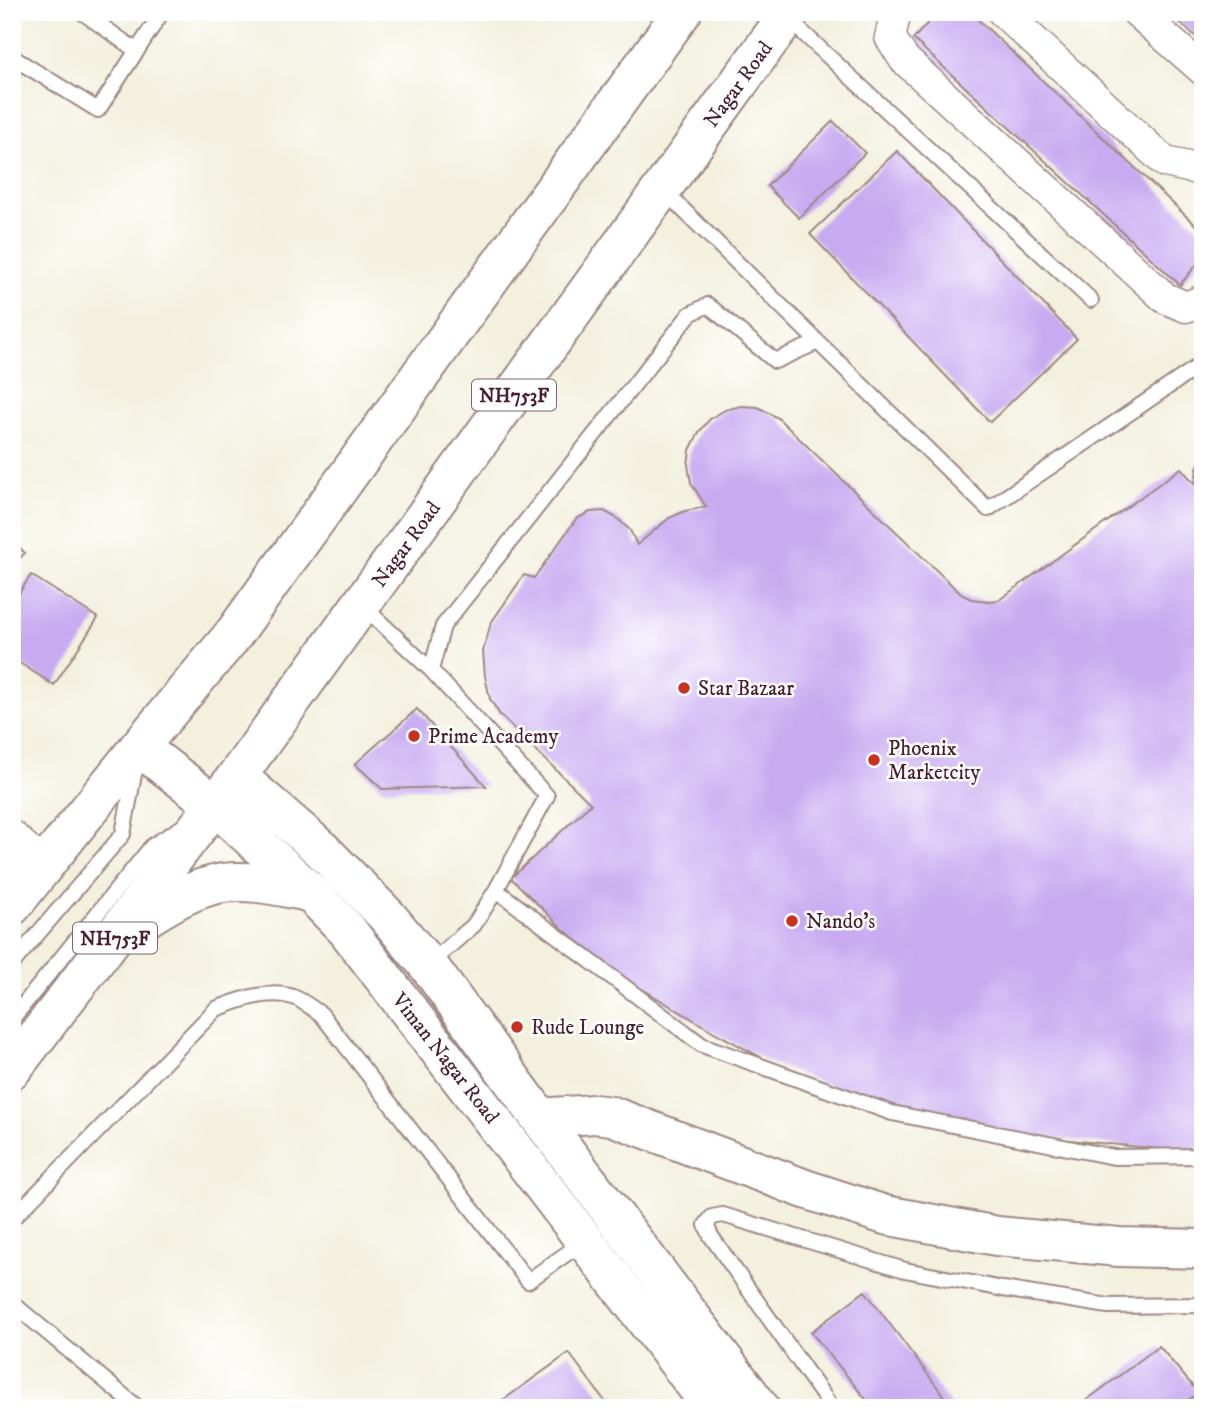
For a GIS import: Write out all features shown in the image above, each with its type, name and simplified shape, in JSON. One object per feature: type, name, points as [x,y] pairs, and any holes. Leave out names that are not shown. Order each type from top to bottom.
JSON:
[{"type":"main road","points":[[12,906],[233,635],[682,12]]},
{"type":"main road","name":"Nagar Road","points":[[12,1069],[226,791],[788,15]]},
{"type":"main road","name":"Viman Nagar Road","points":[[139,747],[226,791],[321,849],[387,916],[428,965],[540,1118],[760,1408]]},
{"type":"main road","name":"Viman Nagar Road","points":[[226,791],[310,892],[347,930],[713,1408]]},
{"type":"main road","points":[[118,934],[183,896],[222,883],[259,882],[310,892]]},
{"type":"main road","points":[[540,1118],[594,1114],[612,1116],[805,1189],[885,1215],[997,1236],[1119,1247],[1203,1249]]},
{"type":"street","points":[[896,12],[890,37],[904,59],[1165,298],[1186,307],[1203,300]]},
{"type":"street","points":[[1003,12],[1165,162],[1197,169],[1203,165]]},
{"type":"street","points":[[1137,12],[1203,70]]},
{"type":"street","points":[[12,836],[45,864]]},
{"type":"lane","points":[[82,12],[137,51]]},
{"type":"lane","points":[[12,57],[98,110],[162,12]]},
{"type":"lane","points":[[788,15],[1091,300]]},
{"type":"lane","points":[[663,190],[988,509],[1203,363]]},
{"type":"lane","points":[[431,670],[443,626],[690,314],[708,305],[775,361],[818,342]]},
{"type":"lane","points":[[362,605],[431,670],[547,796],[474,925],[428,965]]},
{"type":"lane","points":[[12,964],[123,834],[139,747]]},
{"type":"lane","points":[[12,1019],[152,846],[226,791]]},
{"type":"lane","points":[[496,890],[702,1045],[892,1113],[1114,1157],[1203,1156]]},
{"type":"lane","points":[[12,1219],[216,1009],[241,999],[265,995],[293,997],[321,1014],[527,1281],[586,1240]]},
{"type":"lane","points":[[832,1408],[711,1236],[706,1225],[712,1217],[723,1215],[905,1270],[1003,1289],[1108,1306],[1203,1305]]},
{"type":"lane","points":[[12,1303],[138,1408]]},
{"type":"lane","points":[[1191,1408],[1203,1400]]},
{"type":"building","points":[[938,12],[970,12],[1203,232],[1203,257],[1180,285],[913,39]]},
{"type":"building","points":[[1168,12],[1203,12],[1203,43]]},
{"type":"building","points":[[833,121],[865,153],[799,218],[767,186]]},
{"type":"building","points":[[897,151],[1077,339],[990,422],[810,234]]},
{"type":"building","name":"Phoenix Marketcity","points":[[741,406],[758,407],[778,418],[961,594],[971,599],[988,601],[999,600],[1181,468],[1195,484],[1197,468],[1203,455],[1203,1147],[1190,1152],[1039,1137],[931,1117],[839,1089],[773,1064],[622,977],[564,930],[511,878],[591,804],[500,715],[490,699],[483,651],[491,623],[524,575],[534,578],[576,519],[590,512],[604,511],[630,530],[637,545],[669,518],[685,511],[706,507],[691,483],[688,465],[690,450],[699,432],[710,419],[725,410]]},
{"type":"building","points":[[12,540],[25,553],[12,566]]},
{"type":"building","points":[[31,575],[98,618],[54,685],[12,658],[12,604]]},
{"type":"building","name":"Prime Academy","points":[[417,709],[486,786],[382,789],[355,764]]},
{"type":"building","points":[[865,1291],[953,1408],[873,1408],[811,1332]]},
{"type":"building","points":[[1159,1346],[1200,1395],[1180,1408],[1076,1408]]},
{"type":"building","points":[[569,1353],[610,1408],[492,1408]]},
{"type":"place","name":"Star Bazaar","points":[[684,688]]},
{"type":"place","name":"Prime Academy","points":[[414,736]]},
{"type":"place","name":"Phoenix Marketcity","points":[[874,760]]},
{"type":"place","name":"Nando's","points":[[792,921]]},
{"type":"place","name":"Rude Lounge","points":[[517,1027]]}]
